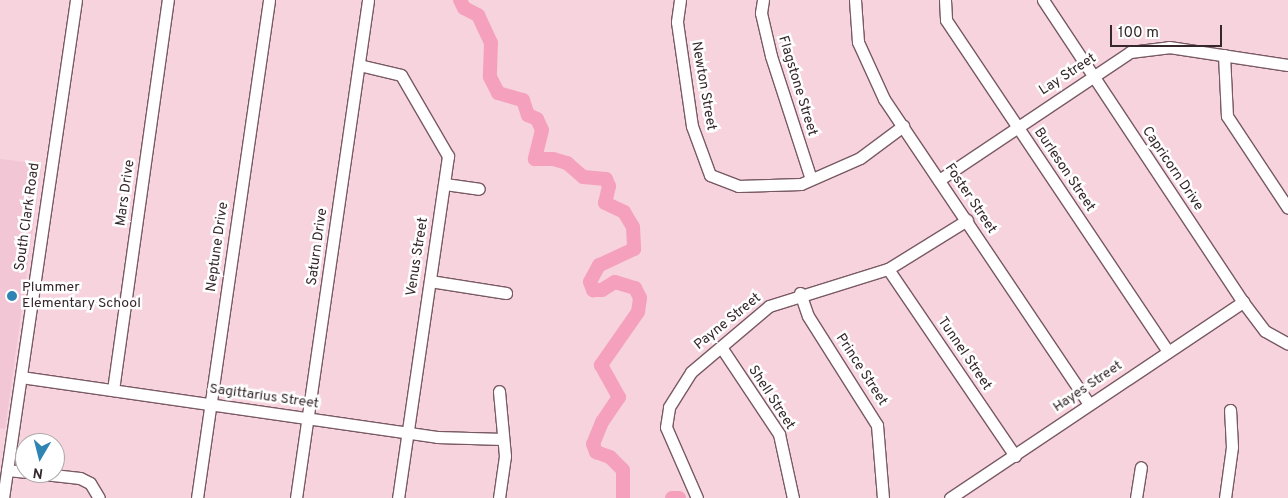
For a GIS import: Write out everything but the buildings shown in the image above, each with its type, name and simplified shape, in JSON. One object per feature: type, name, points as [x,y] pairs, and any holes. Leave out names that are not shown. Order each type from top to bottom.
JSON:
[{"type":"street","name":"South Clark Road","points":[[3,498],[76,0]]},
{"type":"street","name":"Mars Drive","points":[[113,390],[168,0]]},
{"type":"street","name":"Neptune Drive","points":[[197,498],[269,0]]},
{"type":"street","name":"Saturn Drive","points":[[296,498],[368,0]]},
{"type":"street","name":"Newton Street","points":[[680,0],[677,22],[692,126],[710,176],[738,186],[801,184],[811,179]]},
{"type":"street","name":"Flagstone Street","points":[[763,0],[761,13],[771,56],[811,179]]},
{"type":"street","name":"Foster Street","points":[[854,0],[858,42],[884,99],[1089,404]]},
{"type":"street","name":"Burleson Street","points":[[945,0],[946,20],[1168,352]]},
{"type":"street","name":"Capricorn Drive","points":[[1043,0],[1243,302],[1265,331],[1288,344]]},
{"type":"street","name":"Lay Street","points":[[940,180],[1130,52],[1169,47],[1288,65]]},
{"type":"street","points":[[1224,55],[1227,116],[1288,208]]},
{"type":"street","name":"Venus Street","points":[[359,65],[388,70],[407,82],[443,142],[448,156],[398,498]]},
{"type":"street","points":[[811,179],[860,158],[903,126]]},
{"type":"street","points":[[445,184],[480,189]]},
{"type":"street","name":"Payne Street","points":[[697,498],[667,420],[670,406],[691,372],[769,306],[800,293],[888,269],[967,220]]},
{"type":"street","name":"Tunnel Street","points":[[888,269],[1015,456]]},
{"type":"street","points":[[430,282],[506,293]]},
{"type":"street","name":"Prince Street","points":[[800,293],[808,316],[877,425],[883,498]]},
{"type":"street","name":"Hayes Street","points":[[950,498],[1243,302]]},
{"type":"street","name":"Shell Street","points":[[721,347],[779,434],[793,498]]},
{"type":"street","name":"Sagittarius Street","points":[[21,377],[407,433],[503,439]]},
{"type":"street","points":[[499,391],[503,439],[499,498]]},
{"type":"street","points":[[1225,498],[1232,448],[1230,410]]},
{"type":"street","points":[[1136,498],[1141,467]]},
{"type":"street","points":[[7,470],[15,471]]},
{"type":"street","points":[[65,476],[80,478],[94,487],[99,498]]},
{"type":"shaded area","name":"Plummer Elementary School","points":[[0,159],[42,164],[5,429],[0,428]]},
{"type":"waterway","points":[[460,0],[464,8],[478,15],[491,43],[490,77],[498,93],[523,100],[528,115],[537,119],[542,130],[535,159],[553,159],[567,163],[583,177],[606,179],[609,186],[605,203],[624,212],[633,227],[634,249],[599,265],[590,282],[593,290],[602,290],[615,282],[635,288],[640,298],[638,312],[601,365],[619,397],[602,422],[593,444],[596,452],[610,457],[623,470],[623,498]]},
{"type":"waterway","points":[[672,498],[679,498]]},
{"type":"place","name":"Plummer Elementary School","points":[[12,296]]}]
